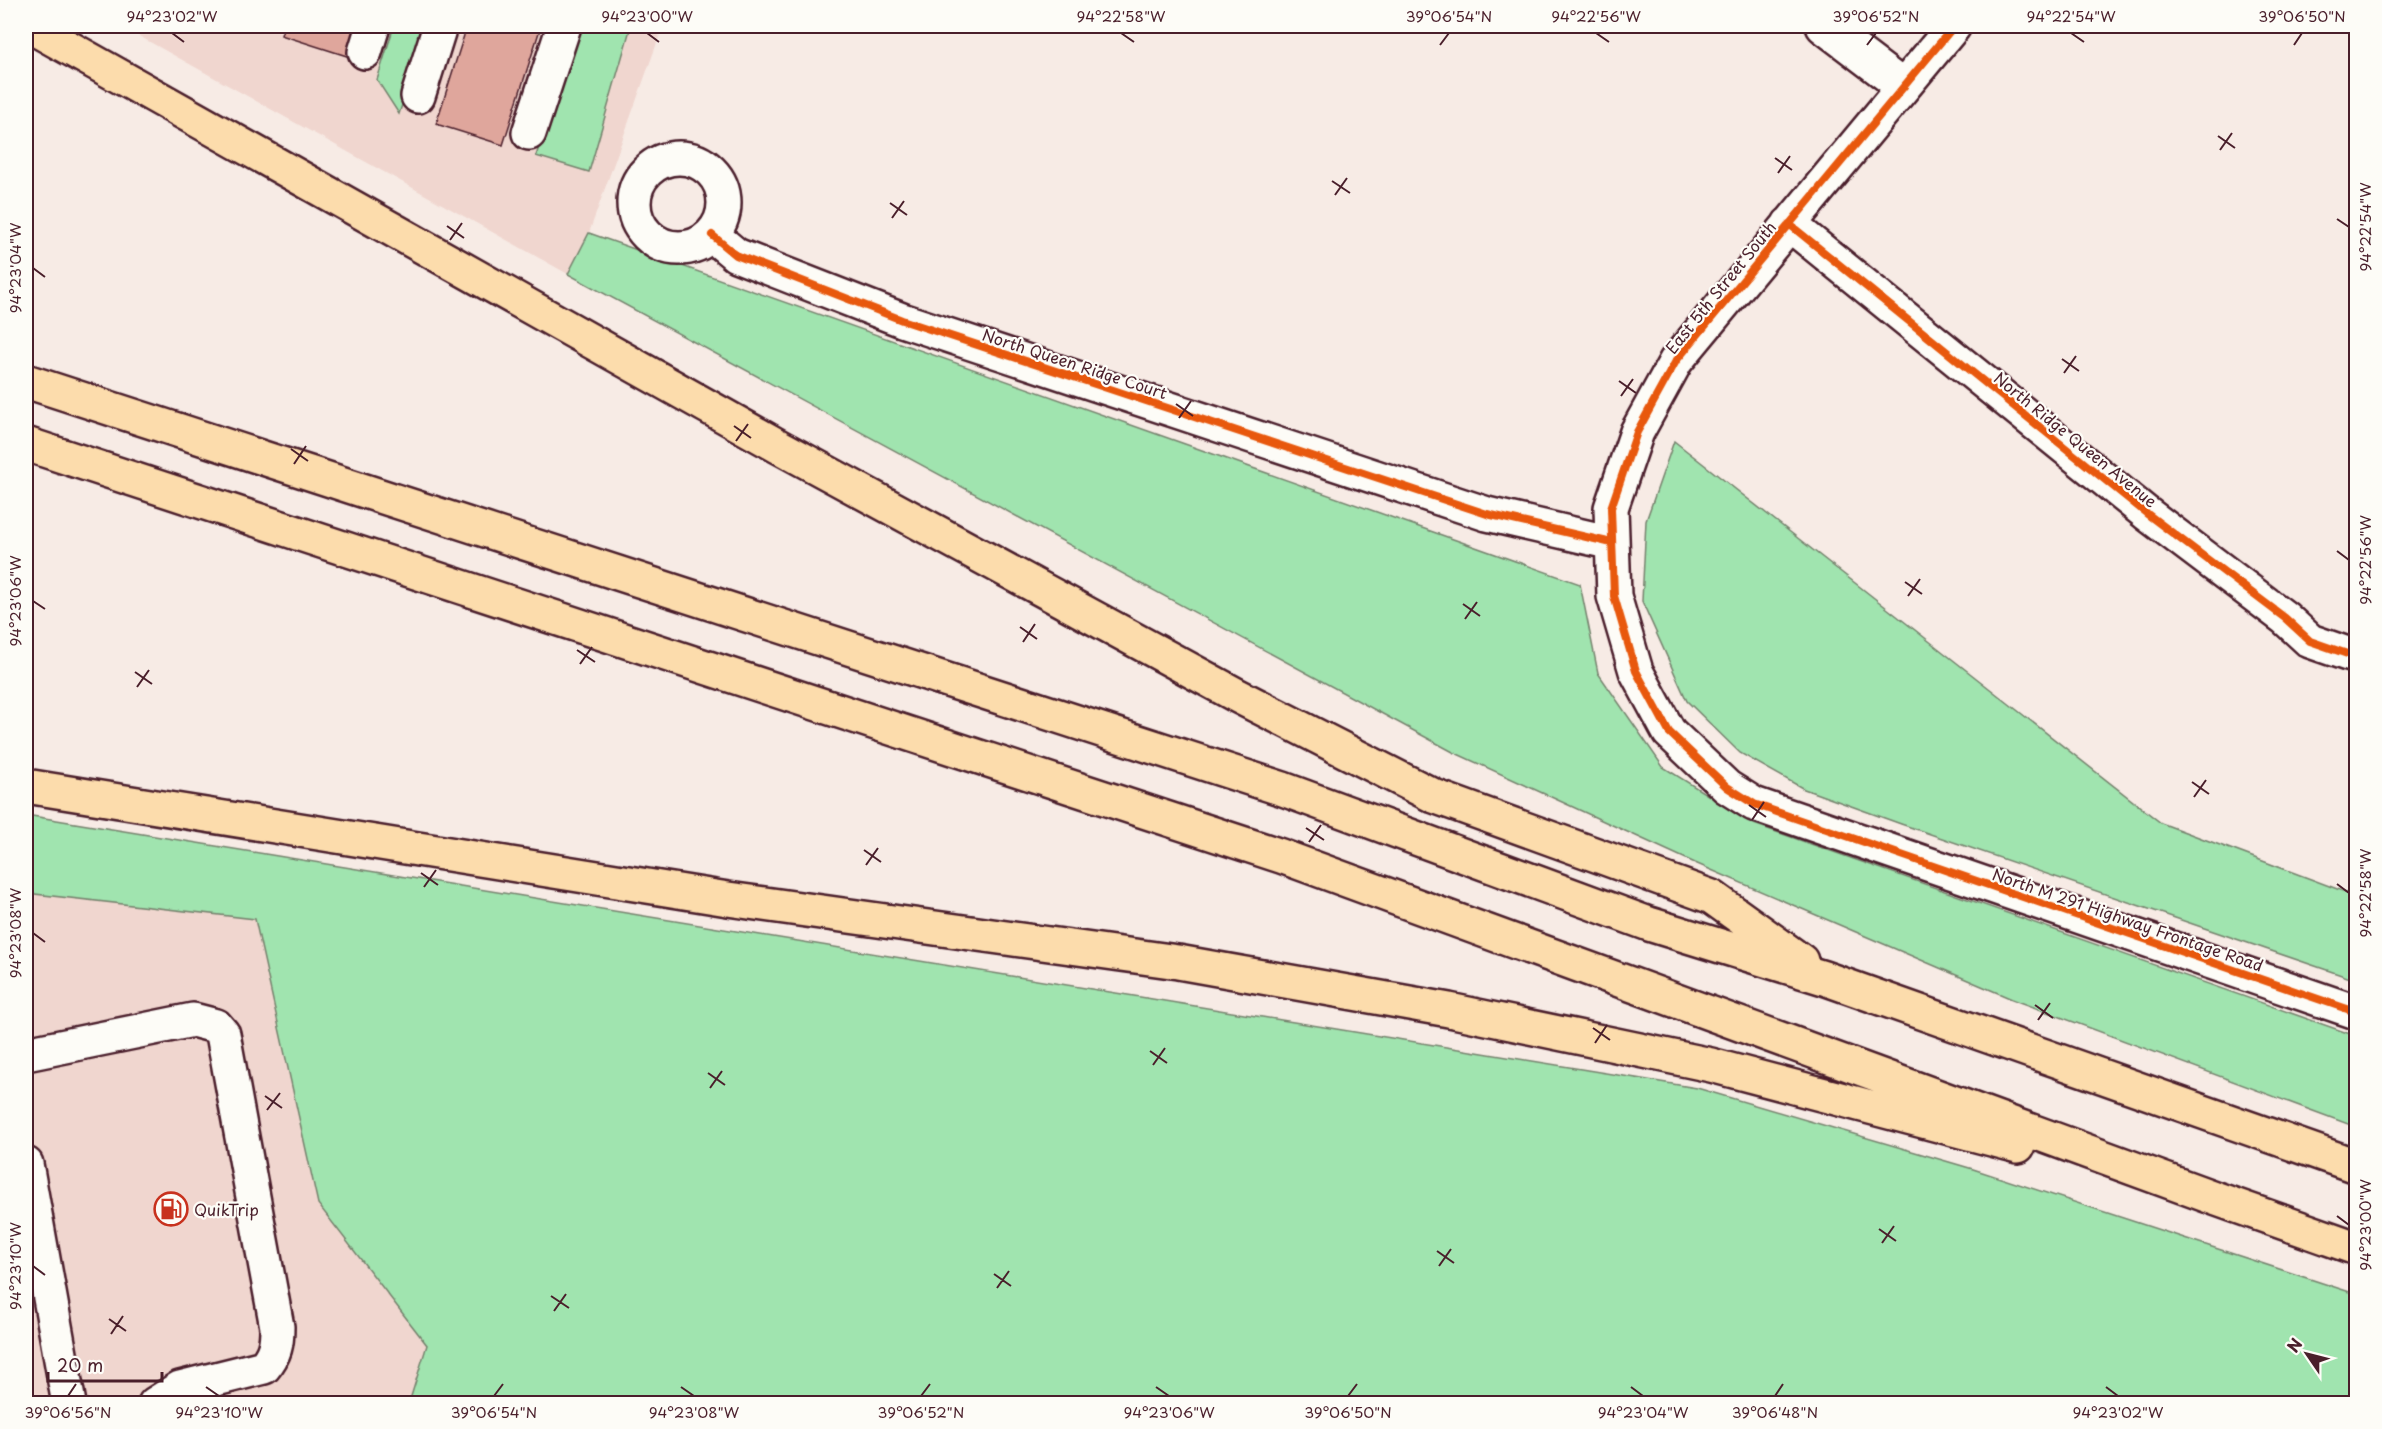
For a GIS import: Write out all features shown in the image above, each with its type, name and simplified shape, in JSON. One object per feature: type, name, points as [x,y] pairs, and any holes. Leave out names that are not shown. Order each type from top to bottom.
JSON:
[{"type":"highway","points":[[30,26],[768,440],[1238,696],[1434,796],[1712,897],[1824,978]]},
{"type":"highway","points":[[26,381],[1282,789],[1649,924],[1824,978],[2356,1166]]},
{"type":"highway","points":[[26,444],[1281,856],[2356,1248]]},
{"type":"highway","points":[[26,786],[728,899],[1178,962],[1449,1011],[1711,1065],[2217,1199]]},
{"type":"street","points":[[418,96],[440,26]]},
{"type":"street","points":[[530,133],[564,26]]},
{"type":"street","points":[[1823,26],[1902,86]]},
{"type":"street","name":"East 5th Street South","points":[[1891,852],[1755,804],[1727,787],[1669,732],[1636,671],[1614,596],[1611,508],[1637,432],[1676,361],[1954,26]]},
{"type":"street","name":"North Ridge Queen Avenue","points":[[1789,224],[2145,513],[2285,618],[2310,641],[2356,657]]},
{"type":"street","name":"North Queen Ridge Court","points":[[712,235],[736,255],[902,320],[1487,514],[1612,543]]},
{"type":"street","name":"North M 291 Highway Frontage Road","points":[[1891,852],[2356,1012]]},
{"type":"street","points":[[26,1054],[193,1020],[216,1026],[223,1034],[273,1304],[277,1344],[272,1358],[264,1367],[180,1388],[155,1404]]},
{"type":"street","points":[[26,1164],[69,1404]]},
{"type":"shaded area","points":[[121,26],[663,26],[589,233],[568,274]]},
{"type":"shaded area","points":[[26,893],[255,919],[318,1204],[427,1345],[409,1403],[26,1404]]},
{"type":"green space","points":[[394,26],[428,26],[399,114],[377,80]]},
{"type":"green space","points":[[578,26],[631,26],[589,172],[536,156]]},
{"type":"green space","points":[[589,233],[1580,584],[1598,673],[1663,767],[1754,824],[2356,1036],[2356,1127],[2012,999],[1695,863],[1453,752],[568,274]]},
{"type":"green space","points":[[1674,441],[2161,823],[2356,896],[2356,980],[1804,789],[1740,753],[1687,701],[1642,601],[1646,521]]},
{"type":"green space","points":[[26,815],[1697,1088],[1973,1169],[2356,1294],[2356,1403],[409,1403],[427,1345],[318,1204],[255,919],[26,893]]},
{"type":"building","points":[[284,26],[360,26],[350,57],[281,35]]},
{"type":"building","points":[[467,26],[541,26],[503,145],[436,124]]},
{"type":"cycle path","points":[[1954,26],[1676,361],[1637,432],[1611,508],[1614,596],[1636,671],[1669,732],[1727,787],[1754,804],[2356,1012]]},
{"type":"cycle path","points":[[1789,224],[2146,513],[2285,618],[2310,641],[2356,657]]},
{"type":"cycle path","points":[[712,235],[736,255],[902,320],[1487,514],[1612,543]]},
{"type":"place","name":"QuikTrip","points":[[171,1209]]}]
